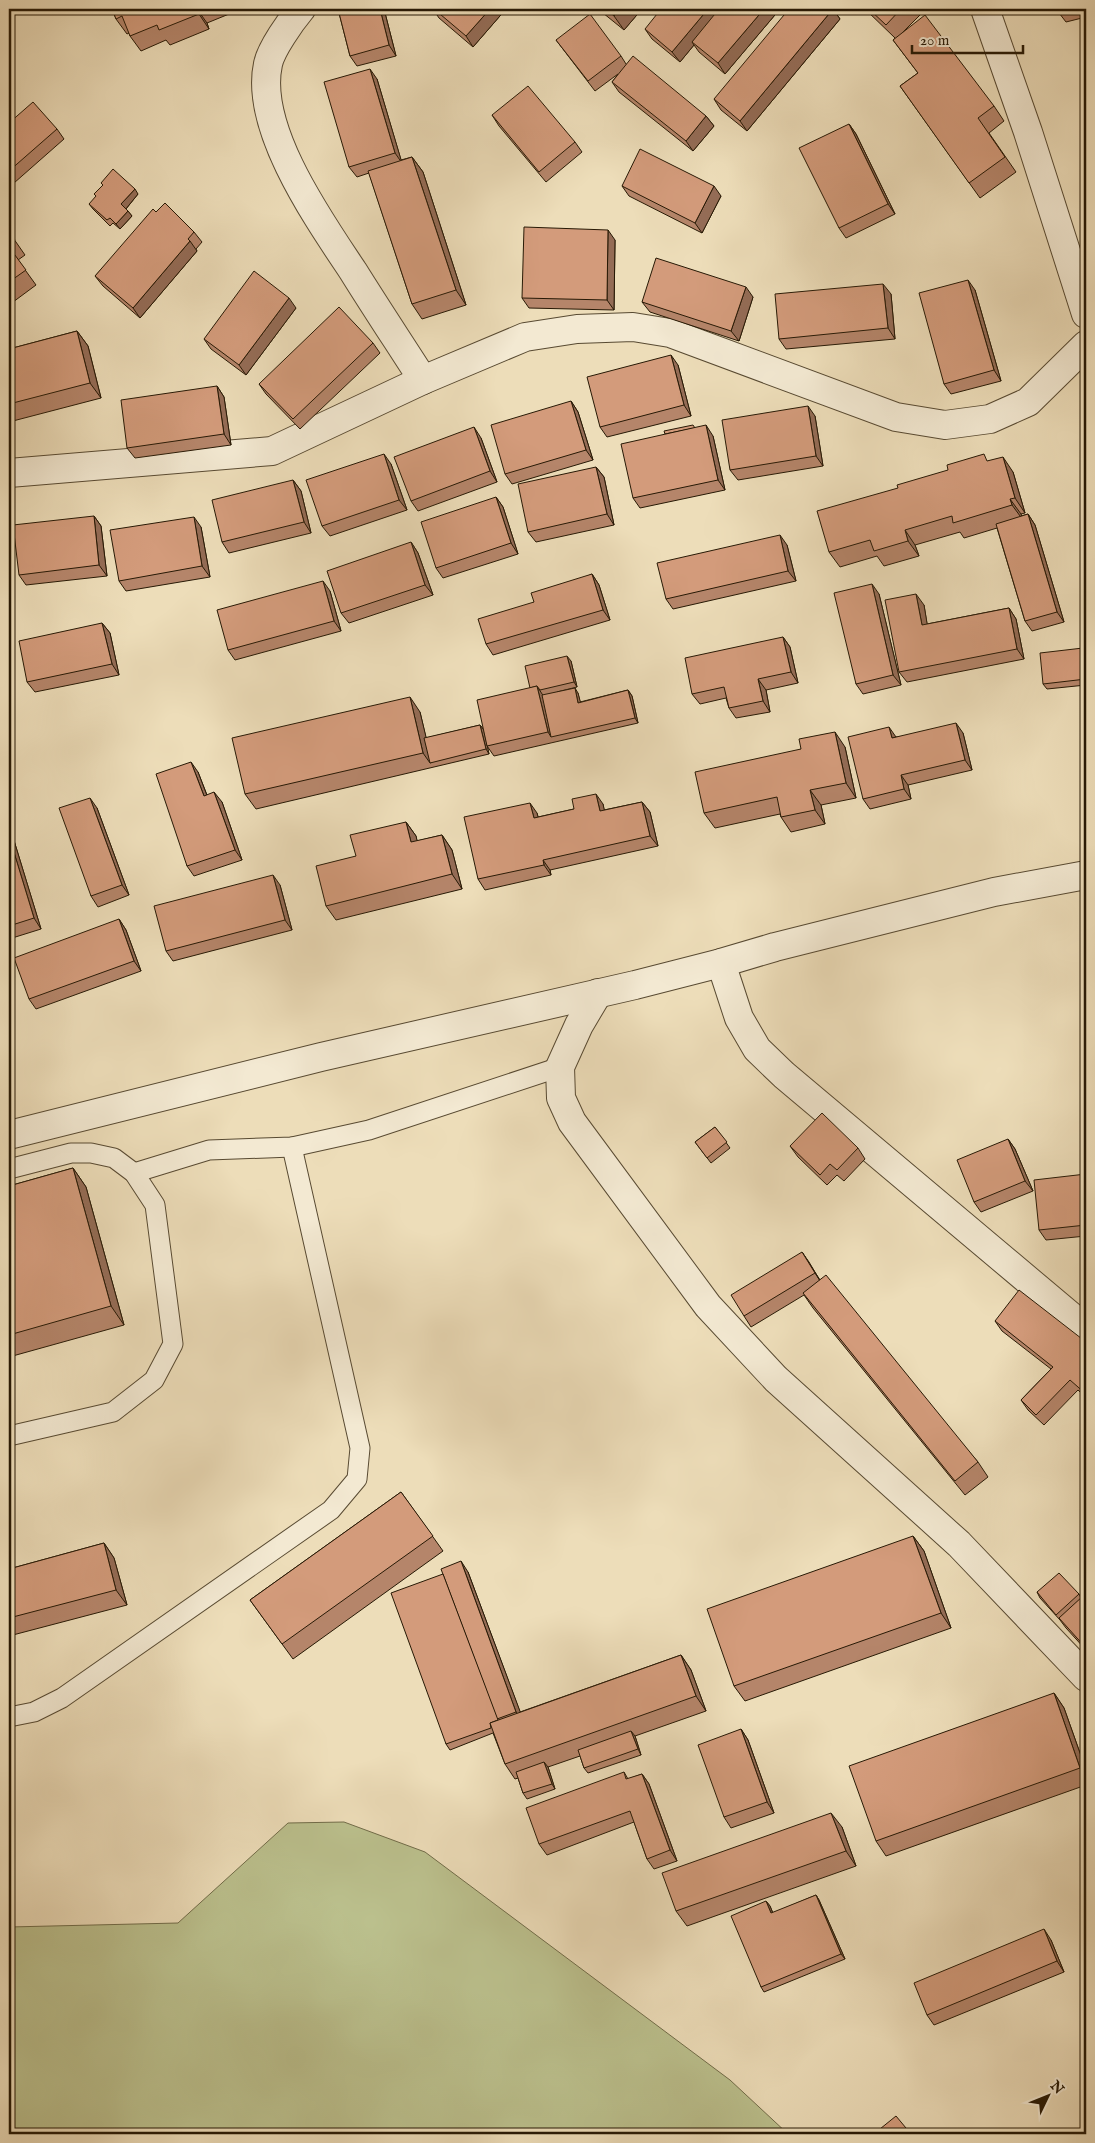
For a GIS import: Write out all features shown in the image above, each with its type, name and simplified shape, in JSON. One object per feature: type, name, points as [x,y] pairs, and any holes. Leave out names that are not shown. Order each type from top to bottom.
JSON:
[{"type":"street","points":[[301,9],[288,24],[268,63],[266,99],[283,153],[304,195],[423,380]]},
{"type":"street","points":[[985,9],[1081,274],[1086,314]]},
{"type":"street","points":[[9,473],[272,450],[423,380],[525,337],[577,329],[633,327],[670,333],[896,417],[945,425],[990,420],[1028,402],[1086,345]]},
{"type":"street","points":[[9,1135],[321,1057],[721,964],[775,947],[994,892],[1086,875]]},
{"type":"street","points":[[721,964],[739,1018],[757,1049],[784,1075],[1086,1329]]},
{"type":"street","points":[[598,994],[580,1025],[560,1067],[561,1098],[572,1122],[708,1306],[776,1379],[959,1544],[1086,1677]]},
{"type":"lane","points":[[134,1173],[210,1150],[292,1147],[369,1130],[560,1067]]},
{"type":"lane","points":[[9,1717],[34,1712],[62,1698],[331,1510],[357,1480],[360,1448],[292,1147]]},
{"type":"lane","points":[[9,1169],[72,1153],[92,1153],[114,1158],[134,1173],[155,1205],[173,1344],[154,1380],[113,1412],[9,1436]]},
{"type":"green space","points":[[344,1822],[425,1852],[730,2080],[788,2134],[9,2134],[9,1927],[178,1923],[288,1823]]},
{"type":"building","points":[[112,9],[196,9],[199,14],[159,30],[157,25],[130,36],[122,16],[116,19]]},
{"type":"building","points":[[338,9],[380,9],[389,45],[350,56]]},
{"type":"building","points":[[434,9],[490,9],[466,36]]},
{"type":"building","points":[[606,9],[620,9],[614,16]]},
{"type":"building","points":[[661,9],[708,9],[672,52],[645,29]]},
{"type":"building","points":[[719,9],[764,9],[718,63],[692,42]]},
{"type":"building","points":[[789,9],[833,9],[740,121],[714,99]]},
{"type":"building","points":[[869,9],[901,9],[886,25]]},
{"type":"building","points":[[590,14],[621,56],[588,81],[556,40]]},
{"type":"building","points":[[925,15],[994,106],[978,118],[1005,157],[969,183],[900,86],[918,73],[893,40]]},
{"type":"building","points":[[633,56],[706,116],[686,141],[612,82]]},
{"type":"building","points":[[370,69],[395,153],[349,167],[324,82]]},
{"type":"building","points":[[528,86],[575,142],[539,172],[492,115]]},
{"type":"building","points":[[33,102],[57,129],[9,171],[9,123]]},
{"type":"building","points":[[849,124],[888,204],[839,228],[799,148]]},
{"type":"building","points":[[640,149],[714,186],[695,223],[622,186]]},
{"type":"building","points":[[412,157],[456,290],[412,304],[368,171]]},
{"type":"building","points":[[113,169],[135,189],[121,204],[128,211],[116,224],[110,218],[107,220],[89,204],[96,196],[94,194],[103,185],[101,183]]},
{"type":"building","points":[[165,203],[194,232],[188,239],[190,241],[133,308],[95,276],[153,209],[156,212]]},
{"type":"building","points":[[524,227],[608,230],[607,300],[522,298]]},
{"type":"building","points":[[9,232],[15,240],[9,244]]},
{"type":"building","points":[[9,247],[26,270],[9,282]]},
{"type":"building","points":[[656,258],[746,287],[731,331],[642,302]]},
{"type":"building","points":[[254,271],[289,298],[239,365],[204,339]]},
{"type":"building","points":[[968,280],[994,370],[944,384],[919,293]]},
{"type":"building","points":[[883,284],[888,328],[779,339],[775,294]]},
{"type":"building","points":[[339,307],[373,343],[293,419],[259,384]]},
{"type":"building","points":[[77,331],[90,383],[9,404],[9,349]]},
{"type":"building","points":[[671,355],[684,405],[600,427],[587,377]]},
{"type":"building","points":[[217,386],[224,434],[127,448],[121,400]]},
{"type":"building","points":[[571,401],[586,450],[505,474],[491,425]]},
{"type":"building","points":[[808,406],[816,456],[730,470],[722,420]]},
{"type":"building","points":[[693,425],[695,428],[665,434],[664,431]]},
{"type":"building","points":[[706,425],[718,480],[633,498],[621,444]]},
{"type":"building","points":[[474,427],[490,471],[411,501],[394,457]]},
{"type":"building","points":[[384,454],[399,500],[322,526],[306,480]]},
{"type":"building","points":[[984,454],[987,461],[1003,457],[1015,498],[1010,499],[1012,505],[953,523],[952,516],[905,530],[908,541],[874,551],[870,540],[829,552],[817,511],[898,488],[897,485],[948,470],[947,465]]},
{"type":"building","points":[[596,467],[607,514],[528,532],[518,484]]},
{"type":"building","points":[[293,480],[304,522],[222,542],[212,500]]},
{"type":"building","points":[[496,497],[511,543],[436,568],[421,522]]},
{"type":"building","points":[[1028,514],[1057,612],[1025,621],[996,524]]},
{"type":"building","points":[[94,516],[99,565],[19,575],[13,525]]},
{"type":"building","points":[[194,517],[202,566],[119,581],[110,530]]},
{"type":"building","points":[[780,535],[788,571],[666,599],[657,563]]},
{"type":"building","points":[[411,542],[425,585],[341,613],[327,571]]},
{"type":"building","points":[[592,574],[603,610],[486,644],[478,619],[534,602],[531,593]]},
{"type":"building","points":[[323,581],[334,621],[228,650],[217,610]]},
{"type":"building","points":[[872,584],[893,675],[856,684],[834,593]]},
{"type":"building","points":[[916,594],[922,625],[1009,608],[1017,649],[899,672],[885,600]]},
{"type":"building","points":[[102,623],[112,664],[27,682],[19,641]]},
{"type":"building","points":[[783,637],[791,672],[758,679],[763,701],[729,708],[724,687],[692,694],[685,658]]},
{"type":"building","points":[[1083,648],[1086,679],[1043,684],[1040,653]]},
{"type":"building","points":[[567,656],[574,682],[540,690],[537,686],[530,688],[525,666]]},
{"type":"building","points":[[537,686],[548,732],[487,746],[477,700]]},
{"type":"building","points":[[575,688],[578,703],[628,690],[635,718],[551,737],[542,695]]},
{"type":"building","points":[[410,697],[423,753],[245,794],[232,738]]},
{"type":"building","points":[[956,723],[965,760],[901,775],[904,789],[863,799],[848,737],[889,727],[892,738]]},
{"type":"building","points":[[480,725],[486,749],[430,763],[424,738]]},
{"type":"building","points":[[835,732],[846,783],[810,790],[815,810],[781,817],[777,797],[704,813],[695,772],[801,749],[799,739]]},
{"type":"building","points":[[191,762],[204,796],[214,792],[235,850],[187,866],[156,774]]},
{"type":"building","points":[[596,794],[600,811],[642,802],[650,836],[543,860],[544,865],[478,879],[464,817],[530,803],[534,818],[574,809],[572,799]]},
{"type":"building","points":[[90,798],[122,885],[91,896],[59,808]]},
{"type":"building","points":[[406,822],[411,842],[442,835],[452,874],[326,906],[316,866],[356,856],[350,835]]},
{"type":"building","points":[[9,836],[34,918],[9,926]]},
{"type":"building","points":[[273,875],[285,920],[166,951],[154,906]]},
{"type":"building","points":[[119,919],[134,961],[29,999],[14,958]]},
{"type":"building","points":[[822,1113],[858,1148],[837,1170],[830,1164],[820,1175],[790,1146]]},
{"type":"building","points":[[715,1127],[727,1142],[707,1158],[695,1142]]},
{"type":"building","points":[[1008,1139],[1025,1181],[974,1202],[957,1160]]},
{"type":"building","points":[[73,1168],[111,1306],[9,1335],[9,1186]]},
{"type":"building","points":[[1086,1174],[1086,1225],[1039,1230],[1034,1180]]},
{"type":"building","points":[[802,1252],[815,1273],[744,1316],[731,1295]]},
{"type":"building","points":[[826,1275],[978,1462],[955,1481],[803,1293]]},
{"type":"building","points":[[1019,1290],[1086,1342],[1086,1394],[1070,1380],[1036,1415],[1021,1400],[1053,1367],[995,1321]]},
{"type":"building","points":[[401,1492],[433,1536],[282,1644],[250,1600]]},
{"type":"building","points":[[913,1536],[941,1613],[734,1686],[707,1609]]},
{"type":"building","points":[[104,1543],[116,1590],[9,1618],[9,1569]]},
{"type":"building","points":[[461,1561],[516,1712],[497,1719],[441,1569]]},
{"type":"building","points":[[1059,1573],[1079,1594],[1056,1615],[1037,1592]]},
{"type":"building","points":[[443,1574],[498,1720],[490,1723],[491,1728],[446,1744],[391,1593]]},
{"type":"building","points":[[1083,1596],[1086,1599],[1086,1648],[1059,1618]]},
{"type":"building","points":[[681,1655],[696,1696],[505,1764],[490,1723]]},
{"type":"building","points":[[1054,1693],[1080,1768],[876,1841],[849,1766]]},
{"type":"building","points":[[741,1729],[767,1802],[724,1817],[698,1745]]},
{"type":"building","points":[[631,1731],[638,1749],[584,1768],[578,1750]]},
{"type":"building","points":[[544,1762],[552,1784],[523,1793],[516,1772]]},
{"type":"building","points":[[624,1772],[626,1779],[642,1774],[670,1850],[647,1859],[630,1811],[539,1844],[526,1808]]},
{"type":"building","points":[[831,1813],[846,1851],[676,1911],[662,1873]]},
{"type":"building","points":[[816,1895],[841,1954],[761,1987],[731,1916],[766,1901],[771,1913]]},
{"type":"building","points":[[1044,1929],[1057,1961],[927,2015],[914,1983]]},
{"type":"building","points":[[896,2116],[911,2134],[875,2133]]}]
